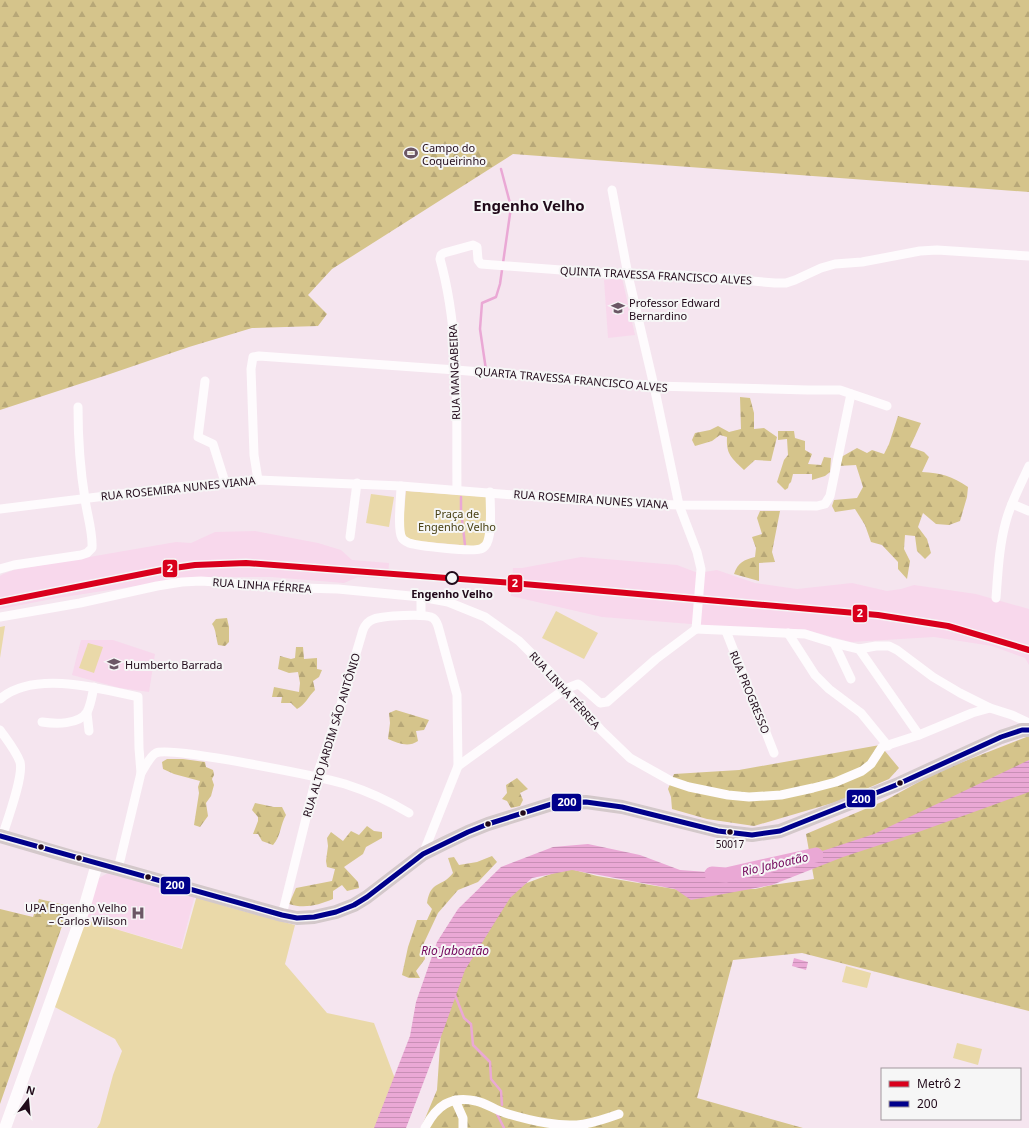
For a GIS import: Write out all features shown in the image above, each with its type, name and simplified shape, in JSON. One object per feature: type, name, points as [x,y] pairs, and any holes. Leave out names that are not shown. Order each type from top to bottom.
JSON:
[{"type":"main road","points":[[1,836],[282,915],[297,918],[314,917],[336,912],[367,898],[423,854],[468,832],[488,824],[555,803],[586,802],[622,807],[718,831],[752,835],[780,831],[896,785],[1001,737],[1022,730],[1029,730]]},
{"type":"main road","points":[[5,1128],[83,912],[97,864]]},
{"type":"street","points":[[612,190],[628,275],[654,386],[679,505],[697,552],[701,568],[697,627],[726,631],[805,634],[859,649],[883,645],[893,647],[948,686],[990,708],[1012,715],[1029,723]]},
{"type":"street","name":"QUINTA TRAVESSA FRANCISCO ALVES","points":[[441,256],[469,245],[476,245],[478,249],[479,263],[497,266],[628,275],[681,274],[786,282],[835,264],[862,262],[920,251],[937,250],[1029,256]]},
{"type":"street","name":"RUA MANGABEIRA","points":[[441,256],[440,259],[451,309],[456,370],[457,490]]},
{"type":"street","name":"QUARTA TRAVESSA FRANCISCO ALVES","points":[[258,480],[253,431],[251,369],[253,357],[259,356],[654,386],[808,390],[834,389],[887,406]]},
{"type":"street","points":[[205,381],[198,437],[213,444],[225,482]]},
{"type":"street","name":"RUA ROSEMIRA NUNES VIANA","points":[[0,509],[225,482],[258,480],[357,483],[490,492],[614,503],[812,507],[825,504],[830,496],[850,394]]},
{"type":"street","points":[[0,569],[14,565],[81,555],[90,551],[92,548],[92,539],[84,498],[78,428],[78,407]]},
{"type":"street","points":[[996,598],[1001,540],[1006,520],[1029,466]]},
{"type":"street","points":[[350,537],[357,483]]},
{"type":"street","points":[[401,486],[399,531],[402,538],[407,543],[416,545],[455,549],[479,550],[488,542],[490,535],[490,492]]},
{"type":"street","points":[[1012,504],[1029,511]]},
{"type":"street","name":"RUA LINHA FÉRREA","points":[[0,617],[87,602],[157,586],[201,581],[338,589],[421,597],[448,602],[485,617],[503,629],[530,651],[548,669],[601,730],[630,758],[671,781],[689,787],[728,795],[749,797],[781,795],[836,782],[862,771],[873,762],[880,749],[972,713],[990,708]]},
{"type":"street","points":[[421,597],[421,615]]},
{"type":"street","name":"RUA ALTO JARDIM SÃO ANTÔNIO","points":[[282,915],[316,778],[339,711],[363,630],[365,625],[373,619],[421,615],[429,616],[435,619],[457,695],[458,766]]},
{"type":"street","name":"RUA LINHA FÉRREA","points":[[565,689],[578,684],[598,701],[603,703],[613,697],[656,659],[697,627]]},
{"type":"street","name":"RUA PROGRESSO","points":[[726,631],[774,754]]},
{"type":"street","points":[[788,633],[815,674],[830,689],[861,713],[888,746]]},
{"type":"street","points":[[834,643],[851,679]]},
{"type":"street","points":[[859,649],[919,734]]},
{"type":"street","points":[[0,699],[16,688],[50,684],[69,684],[94,687],[138,697],[139,748],[142,773]]},
{"type":"street","points":[[89,731],[87,713],[94,687]]},
{"type":"street","points":[[423,854],[458,766],[565,689]]},
{"type":"street","points":[[42,722],[55,724],[65,723],[80,718],[87,713]]},
{"type":"street","points":[[0,730],[20,761],[21,771],[4,819],[1,836]]},
{"type":"street","points":[[118,869],[142,773],[153,755],[156,753],[165,752],[217,758],[345,784],[366,791],[409,813]]},
{"type":"street","points":[[425,1128],[435,1112],[446,1103],[464,1099],[477,1101],[504,1113],[547,1124],[576,1126],[598,1122],[619,1114]]},
{"type":"street","points":[[455,1100],[463,1118],[463,1128]]},
{"type":"shaded area","name":"Professor Edward Bernardino","points":[[622,278],[635,335],[608,338],[604,280]]},
{"type":"shaded area","points":[[255,531],[318,543],[341,550],[352,560],[389,563],[388,579],[358,577],[344,583],[271,577],[195,577],[57,598],[0,609],[0,576],[14,570],[176,542],[191,543],[215,532]]},
{"type":"shaded area","points":[[581,557],[677,565],[698,573],[717,570],[755,583],[797,589],[852,583],[887,591],[914,585],[976,594],[1029,609],[1029,665],[1025,658],[992,646],[934,637],[851,642],[803,629],[766,630],[602,617],[511,596],[513,568],[522,568]]},
{"type":"shaded area","name":"Humberto Barrada","points":[[81,640],[113,640],[155,654],[149,692],[120,688],[72,675]]},
{"type":"shaded area","name":"UPA Engenho Velho – Carlos Wilson","points":[[108,873],[195,895],[181,948],[82,919],[97,879]]},
{"type":"green space","points":[[0,0],[1029,0],[1029,192],[513,154],[332,269],[308,295],[327,314],[318,326],[252,328],[189,347],[0,410]]},
{"type":"green space","points":[[740,397],[750,398],[754,413],[754,429],[764,428],[777,437],[771,461],[755,460],[744,470],[731,456],[728,448],[727,437],[720,435],[712,441],[695,446],[692,440],[695,433],[710,430],[718,426],[729,432],[741,429]]},
{"type":"green space","points":[[898,416],[921,423],[910,447],[924,452],[929,457],[922,472],[946,476],[957,480],[968,487],[967,497],[960,521],[949,525],[936,524],[923,513],[918,527],[927,539],[931,553],[925,559],[917,551],[915,536],[905,535],[904,549],[910,561],[907,579],[898,569],[898,562],[882,545],[871,542],[865,525],[855,509],[835,512],[832,506],[834,500],[857,498],[863,487],[856,465],[838,466],[839,457],[857,448],[867,453],[872,450],[884,454],[889,444]]},
{"type":"green space","points":[[778,431],[794,431],[795,438],[805,441],[805,450],[812,454],[808,464],[821,465],[824,457],[831,458],[830,472],[825,476],[812,480],[812,474],[793,474],[788,488],[785,490],[777,482],[784,460],[788,455],[787,439],[778,440]]},
{"type":"green space","name":"Praça de Engenho Velho","points":[[406,491],[488,497],[486,542],[482,547],[406,540],[402,534]]},
{"type":"green space","points":[[371,494],[394,497],[389,527],[366,523]]},
{"type":"green space","points":[[760,511],[780,511],[772,552],[775,562],[759,563],[759,581],[734,574],[737,567],[742,562],[755,557],[756,548],[752,537],[762,534],[757,518]]},
{"type":"green space","points":[[556,611],[598,633],[584,659],[542,638]]},
{"type":"green space","points":[[227,618],[229,627],[229,642],[225,646],[218,645],[212,624],[216,619]]},
{"type":"green space","points":[[5,626],[0,658],[0,627]]},
{"type":"green space","points":[[88,643],[103,647],[94,673],[79,668]]},
{"type":"green space","points":[[296,647],[303,647],[304,659],[317,658],[317,669],[322,670],[319,677],[313,681],[315,690],[297,709],[291,703],[281,703],[282,697],[272,697],[274,687],[299,692],[300,683],[298,672],[289,673],[278,669],[280,656],[291,659],[295,658]]},
{"type":"green space","points":[[396,710],[429,720],[424,730],[416,731],[418,741],[407,744],[388,739],[390,723],[389,713]]},
{"type":"green space","points":[[1029,736],[1029,1011],[802,953],[733,960],[697,1098],[803,1128],[421,1128],[437,1090],[444,986],[505,891],[567,868],[597,876],[680,890],[755,889],[814,879],[806,834],[884,801],[937,772]]},
{"type":"green space","points":[[880,745],[899,768],[889,779],[836,802],[754,826],[707,819],[672,809],[671,797],[668,789],[674,774],[739,770]]},
{"type":"green space","points":[[167,759],[183,759],[205,762],[206,767],[213,770],[214,775],[212,779],[214,785],[211,796],[206,803],[208,816],[200,827],[194,825],[200,781],[174,774],[163,769],[162,762]]},
{"type":"green space","points":[[517,778],[528,789],[520,793],[523,800],[520,806],[511,808],[507,801],[502,799],[507,793],[506,785]]},
{"type":"green space","points":[[255,803],[282,807],[286,815],[278,838],[273,845],[262,841],[258,834],[253,834],[258,821],[258,817],[252,810]]},
{"type":"green space","points":[[367,826],[374,831],[382,832],[382,838],[366,847],[363,854],[344,867],[358,882],[359,888],[347,891],[342,885],[333,891],[333,899],[317,905],[300,906],[289,904],[296,888],[332,881],[335,869],[327,867],[326,861],[328,846],[327,838],[331,832],[343,841],[351,831],[359,835]]},
{"type":"green space","points":[[492,856],[497,862],[478,882],[458,890],[438,913],[423,945],[425,959],[416,971],[420,978],[409,978],[402,975],[408,947],[417,920],[427,920],[432,909],[427,903],[431,890],[449,878],[453,873],[448,858],[454,857],[459,865],[477,862]]},
{"type":"green space","points":[[197,895],[228,907],[295,925],[285,964],[327,1013],[374,1023],[406,1108],[394,1128],[97,1128],[100,1123],[113,1075],[122,1051],[115,1039],[51,1005],[82,919],[182,949]]},
{"type":"green space","points":[[39,899],[69,906],[0,1104],[0,909],[33,917]]},
{"type":"green space","points":[[846,966],[871,973],[867,988],[842,982]]},
{"type":"green space","points":[[957,1043],[982,1049],[978,1065],[953,1058]]},
{"type":"water","name":"Rio Jaboatão","points":[[1029,760],[1029,792],[913,834],[843,857],[772,885],[691,900],[675,889],[572,870],[532,878],[510,898],[465,970],[406,1128],[374,1128],[410,1036],[416,1002],[437,942],[458,909],[501,867],[553,847],[588,844],[640,855],[680,870],[749,875],[874,834]]},
{"type":"water","points":[[794,958],[808,962],[806,970],[792,966]]},
{"type":"waterway","points":[[486,370],[480,329],[482,303],[496,297],[500,284],[511,207],[501,169]]},
{"type":"waterway","points":[[461,497],[465,545]]},
{"type":"waterway","name":"Rio Jaboatão","points":[[712,874],[726,875],[816,855]]},
{"type":"waterway","points":[[455,995],[464,1018],[471,1024],[473,1045],[490,1062],[491,1079],[501,1091],[502,1105]]},
{"type":"waterway","points":[[497,1114],[504,1128]]},
{"type":"metro line","name":"2","points":[[0,602],[167,569],[195,565],[246,563],[512,583],[878,615],[948,626],[1029,650]]},
{"type":"transit line","name":"200","points":[[0,836],[282,915],[297,918],[314,917],[336,912],[354,905],[367,897],[423,854],[468,832],[488,824],[555,803],[586,802],[622,807],[718,831],[752,835],[780,831],[896,785],[1001,737],[1022,730],[1029,730]]},
{"type":"place","name":"Campo do Coqueirinho","points":[[411,153]]},
{"type":"place","name":"Professor Edward Bernardino","points":[[618,308]]},
{"type":"place","name":"Engenho Velho","points":[[452,578]]},
{"type":"place","name":"Humberto Barrada","points":[[114,664]]},
{"type":"place","name":"50017","points":[[730,832]]},
{"type":"place","name":"UPA Engenho Velho – Carlos Wilson","points":[[138,913]]},
{"type":"district","name":"Engenho Velho","points":[[529,205]]}]
